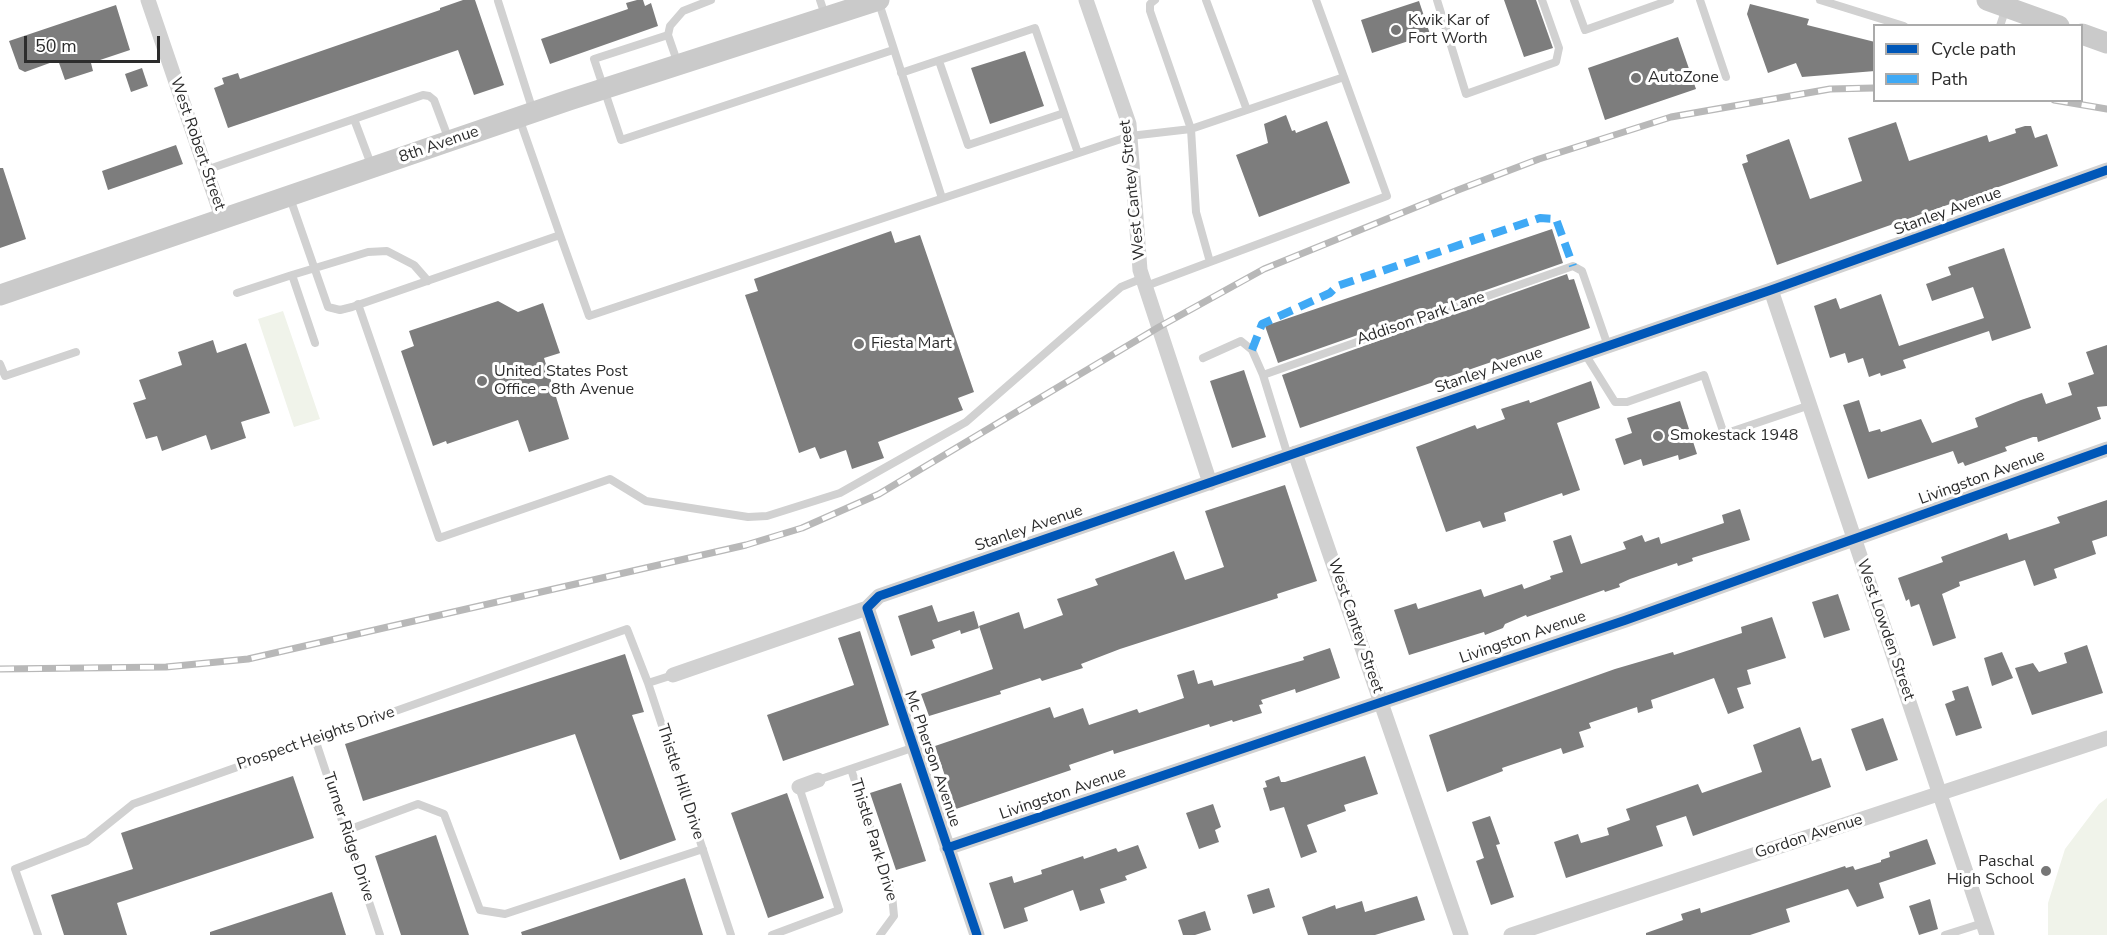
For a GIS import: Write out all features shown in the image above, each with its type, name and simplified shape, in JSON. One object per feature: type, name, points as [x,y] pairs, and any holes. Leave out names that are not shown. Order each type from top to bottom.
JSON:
[{"type":"main road","name":"8th Avenue","points":[[0,295],[678,64],[823,8],[879,0]]},
{"type":"main road","points":[[1986,0],[2003,16],[2048,24]]},
{"type":"main road","points":[[2083,34],[2107,43]]},
{"type":"street","name":"West Robert Street","points":[[148,0],[223,220]]},
{"type":"street","name":"West Cantey Street","points":[[1086,0],[1129,124],[1144,282],[1210,483]]},
{"type":"street","name":"Stanley Avenue","points":[[867,608],[879,596],[1771,290],[2107,170]]},
{"type":"street","name":"West Lowden Street","points":[[1771,290],[1985,929]]},
{"type":"street","name":"Livingston Avenue","points":[[947,849],[1626,620],[2107,449]]},
{"type":"street","name":"West Cantey Street","points":[[1292,455],[1381,702],[1461,935]]},
{"type":"street","points":[[673,675],[867,608]]},
{"type":"street","name":"Mc Pherson Avenue","points":[[867,608],[976,935]]},
{"type":"street","name":"Gordon Avenue","points":[[1511,935],[2107,738]]},
{"type":"street","points":[[800,787],[818,780]]},
{"type":"lane","points":[[678,64],[668,35],[670,26],[683,11],[711,0]]},
{"type":"lane","points":[[879,0],[893,50],[942,198]]},
{"type":"lane","points":[[1155,0],[1150,4],[1150,11],[1191,129],[1196,212],[1210,262]]},
{"type":"lane","points":[[1206,0],[1248,110]]},
{"type":"lane","points":[[358,304],[439,538],[610,479],[646,501],[748,517],[767,516],[840,493],[966,422],[1121,287],[1210,262],[1387,196],[1316,0]]},
{"type":"lane","points":[[1437,0],[1466,94],[1556,62],[1560,48],[1542,0]]},
{"type":"lane","points":[[1574,0],[1585,30],[1670,0]]},
{"type":"lane","points":[[1700,0],[1726,77]]},
{"type":"lane","points":[[1820,0],[1898,24]]},
{"type":"lane","points":[[498,1],[526,115],[560,235],[589,316],[1130,136],[1191,129],[1344,77]]},
{"type":"lane","points":[[901,74],[1035,28],[1078,153]]},
{"type":"lane","points":[[668,35],[594,59],[621,140],[893,50]]},
{"type":"lane","points":[[939,61],[968,145],[1064,113]]},
{"type":"lane","points":[[206,170],[423,95],[434,99],[450,141]]},
{"type":"lane","points":[[354,120],[372,168]]},
{"type":"lane","points":[[290,197],[328,307],[340,310],[560,235]]},
{"type":"lane","points":[[237,293],[368,252],[387,251],[414,265],[428,281]]},
{"type":"lane","name":"Addison Park Lane","points":[[1263,375],[1573,266],[1582,271],[1608,346]]},
{"type":"lane","points":[[292,275],[315,343]]},
{"type":"lane","points":[[1203,358],[1241,341],[1252,350],[1292,455]]},
{"type":"lane","points":[[0,364],[4,376],[76,352]]},
{"type":"lane","points":[[1586,354],[1616,402],[1627,402],[1704,375],[1723,431],[1733,431],[1810,405]]},
{"type":"lane","name":"Thistle Hill Drive","points":[[627,629],[648,683],[731,935]]},
{"type":"lane","name":"Prospect Heights Drive","points":[[38,935],[15,869],[87,841],[133,804],[627,629]]},
{"type":"lane","points":[[648,683],[673,675]]},
{"type":"lane","name":"Turner Ridge Drive","points":[[315,739],[380,935]]},
{"type":"lane","name":"Thistle Park Drive","points":[[880,935],[894,916],[892,895],[850,770],[912,747]]},
{"type":"lane","points":[[818,780],[850,770]]},
{"type":"lane","points":[[772,935],[839,910],[800,787]]},
{"type":"lane","points":[[345,831],[418,804],[444,814],[480,910],[505,914],[703,849]]},
{"type":"lane","points":[[1945,935],[1985,929]]},
{"type":"shaded area","points":[[283,311],[320,419],[294,427],[258,319]]},
{"type":"shaded area","points":[[2107,798],[2107,935],[2048,935],[2048,903],[2065,849],[2099,804]]},
{"type":"building","points":[[463,0],[475,0],[504,85],[474,95],[458,50],[228,128],[214,88],[224,84],[222,78],[238,73],[240,79]]},
{"type":"building","points":[[643,0],[645,6],[651,3],[658,26],[550,64],[541,39],[628,9],[626,3]]},
{"type":"building","points":[[1504,0],[1536,0],[1553,48],[1524,57]]},
{"type":"building","points":[[1419,1],[1430,34],[1372,53],[1361,20]]},
{"type":"building","points":[[1750,4],[1809,19],[1807,25],[1873,42],[1873,71],[1802,77],[1796,63],[1768,73],[1747,14]]},
{"type":"building","points":[[116,5],[130,50],[91,63],[93,71],[65,80],[58,60],[25,72],[19,69],[9,41]]},
{"type":"building","points":[[1678,37],[1696,89],[1605,120],[1588,68]]},
{"type":"building","points":[[1025,51],[1044,106],[990,124],[971,68]]},
{"type":"building","points":[[142,68],[148,86],[131,92],[125,74]]},
{"type":"building","points":[[1286,115],[1292,131],[1295,130],[1296,133],[1327,121],[1350,183],[1259,217],[1236,155],[1268,143],[1264,124]]},
{"type":"building","points":[[1896,122],[1909,161],[1987,135],[1989,142],[2016,133],[2015,129],[2031,126],[2035,138],[2047,134],[2058,166],[1777,265],[1742,164],[1748,162],[1746,155],[1789,139],[1810,199],[1862,181],[1848,138]]},
{"type":"building","points":[[176,145],[183,164],[108,190],[102,171]]},
{"type":"building","points":[[0,168],[3,168],[26,239],[0,248]]},
{"type":"building","points":[[1552,229],[1563,263],[1278,363],[1265,326]]},
{"type":"building","name":"Fiesta Mart","points":[[891,231],[895,243],[920,235],[974,392],[958,398],[963,410],[878,442],[884,458],[852,469],[846,450],[820,459],[815,447],[799,453],[745,295],[758,291],[754,279]]},
{"type":"building","points":[[2004,248],[2031,328],[1992,341],[1989,331],[1903,360],[1906,368],[1881,376],[1880,373],[1869,377],[1863,358],[1848,363],[1845,353],[1830,358],[1814,306],[1836,298],[1840,309],[1881,294],[1899,346],[1984,318],[1973,287],[1932,301],[1926,284],[1951,275],[1948,267]]},
{"type":"building","points":[[1567,274],[1569,280],[1574,279],[1590,328],[1300,428],[1282,375]]},
{"type":"building","name":"United States Post Office - 8th Avenue","points":[[498,301],[518,312],[543,303],[560,353],[544,358],[569,439],[529,452],[518,420],[447,444],[446,441],[433,446],[401,351],[414,346],[409,331]]},
{"type":"building","points":[[213,340],[217,353],[246,343],[270,413],[241,422],[246,438],[211,450],[206,435],[162,451],[157,436],[146,439],[133,403],[146,399],[139,380],[182,365],[178,352]]},
{"type":"building","points":[[2107,345],[2107,406],[2097,407],[2101,419],[2038,442],[2037,437],[2033,437],[2005,447],[2007,451],[1965,466],[1963,462],[1958,464],[1953,451],[1868,479],[1843,405],[1859,400],[1869,432],[1880,429],[1881,432],[1921,419],[1932,443],[1978,427],[1975,418],[2021,400],[2042,393],[2046,404],[2072,395],[2068,383],[2094,374],[2086,352]]},
{"type":"building","points":[[1244,370],[1266,437],[1232,448],[1210,381]]},
{"type":"building","points":[[1591,381],[1600,408],[1557,423],[1580,490],[1563,496],[1562,493],[1504,513],[1506,521],[1483,528],[1480,521],[1446,532],[1416,447],[1475,425],[1477,429],[1505,419],[1501,409],[1529,400],[1530,403]]},
{"type":"building","name":"Smokestack 1948","points":[[1680,401],[1697,454],[1679,460],[1678,455],[1643,466],[1641,459],[1624,465],[1615,439],[1632,433],[1627,418]]},
{"type":"building","points":[[1285,485],[1317,581],[1277,594],[1278,598],[1120,649],[1081,664],[1083,668],[1042,681],[1040,678],[1000,691],[1001,694],[929,716],[921,694],[993,669],[979,626],[1019,612],[1024,629],[1063,615],[1057,599],[1098,585],[1095,579],[1174,551],[1185,580],[1224,567],[1205,511]]},
{"type":"building","points":[[2107,500],[2107,536],[2092,541],[2096,554],[2054,569],[2057,578],[2034,586],[2025,560],[1959,582],[1960,586],[1942,594],[1956,638],[1933,646],[1919,604],[1911,607],[1909,599],[1906,601],[1898,578],[1943,562],[1941,557],[2007,533],[2009,540],[2060,523],[2057,517]]},
{"type":"building","points":[[1740,509],[1750,540],[1692,558],[1693,561],[1678,566],[1677,563],[1630,579],[1619,584],[1620,587],[1605,592],[1604,590],[1527,617],[1526,615],[1485,635],[1484,632],[1409,655],[1394,610],[1416,603],[1418,609],[1481,589],[1484,597],[1522,584],[1524,589],[1551,579],[1550,576],[1563,572],[1553,541],[1571,535],[1581,564],[1626,549],[1623,542],[1642,535],[1645,542],[1659,537],[1661,544],[1724,523],[1722,515]]},
{"type":"building","points":[[1838,594],[1850,630],[1824,638],[1812,602]]},
{"type":"building","points":[[932,605],[938,622],[974,611],[979,628],[961,634],[960,630],[932,640],[935,648],[911,656],[898,616]]},
{"type":"building","points":[[1772,617],[1786,658],[1747,670],[1751,684],[1737,688],[1744,708],[1728,714],[1714,678],[1651,700],[1653,708],[1638,713],[1637,707],[1589,723],[1591,728],[1579,732],[1584,747],[1563,754],[1561,748],[1502,768],[1503,771],[1447,792],[1429,735],[1615,669],[1673,652],[1674,655],[1742,633],[1741,627]]},
{"type":"building","points":[[860,631],[889,725],[783,761],[767,715],[854,685],[838,638]]},
{"type":"building","points":[[2087,645],[2103,693],[2032,715],[2015,668],[2033,663],[2039,672],[2067,663],[2064,653]]},
{"type":"building","points":[[1330,648],[1340,678],[1296,693],[1295,689],[1261,700],[1263,704],[1259,705],[1262,713],[1210,727],[1209,724],[1114,754],[1113,750],[1069,765],[1071,770],[956,809],[935,746],[1050,707],[1054,718],[1083,708],[1089,725],[1137,709],[1139,713],[1184,698],[1177,675],[1194,670],[1198,684],[1212,680],[1214,686],[1304,660],[1303,657]]},
{"type":"building","points":[[2002,652],[2013,678],[1992,686],[1984,658]]},
{"type":"building","points":[[625,654],[644,712],[632,715],[676,840],[620,860],[575,734],[363,801],[345,744]]},
{"type":"building","points":[[1968,686],[1982,728],[1956,736],[1945,704],[1955,700],[1952,691]]},
{"type":"building","points":[[1883,718],[1898,760],[1866,771],[1851,729]]},
{"type":"building","points":[[1800,727],[1812,761],[1821,758],[1831,787],[1693,836],[1686,816],[1656,826],[1663,846],[1566,878],[1554,842],[1578,834],[1581,843],[1609,835],[1607,828],[1630,820],[1626,809],[1698,784],[1702,793],[1762,772],[1753,745]]},
{"type":"building","points":[[1365,756],[1378,794],[1344,805],[1346,811],[1307,825],[1317,852],[1301,858],[1284,807],[1270,811],[1263,788],[1267,787],[1265,781],[1279,776],[1281,782],[1285,782]]},
{"type":"building","points":[[293,776],[314,838],[117,903],[127,935],[64,935],[51,895],[133,869],[121,833]]},
{"type":"building","points":[[901,783],[926,861],[896,870],[870,793]]},
{"type":"building","points":[[787,793],[824,898],[768,918],[731,813]]},
{"type":"building","points":[[1213,804],[1221,827],[1215,830],[1219,842],[1199,849],[1186,813]]},
{"type":"building","points":[[1490,816],[1500,844],[1496,845],[1514,897],[1491,905],[1476,861],[1484,858],[1472,822]]},
{"type":"building","points":[[436,835],[469,935],[401,935],[375,856]]},
{"type":"building","points":[[1927,839],[1936,864],[1879,883],[1884,898],[1857,907],[1848,889],[1786,909],[1790,922],[1750,935],[1646,935],[1646,933],[1683,920],[1681,914],[1700,908],[1701,913],[1845,866],[1846,868],[1853,866],[1855,870],[1881,862],[1890,857],[1889,852]]},
{"type":"building","points":[[1138,845],[1147,868],[1125,876],[1127,880],[1100,889],[1105,903],[1080,911],[1073,890],[1024,908],[1028,921],[1004,929],[989,883],[1012,876],[1014,883],[1042,874],[1041,870],[1083,856],[1084,859],[1116,848],[1118,852]]},
{"type":"building","points":[[685,878],[703,935],[522,935],[521,932]]},
{"type":"building","points":[[1269,888],[1275,907],[1253,914],[1247,895]]},
{"type":"building","points":[[332,892],[346,935],[210,935],[210,932]]},
{"type":"building","points":[[1417,896],[1425,920],[1375,935],[1308,935],[1302,917],[1335,905],[1336,909],[1362,901],[1365,912]]},
{"type":"building","points":[[1930,899],[1938,929],[1919,935],[1909,906]]},
{"type":"building","points":[[1205,911],[1211,930],[1195,935],[1183,935],[1178,920]]},
{"type":"railway","points":[[0,669],[166,667],[248,659],[746,545],[802,528],[879,494],[1159,327],[1264,269],[1539,159],[1671,117],[1830,89],[1873,88]]},
{"type":"railway","points":[[2066,102],[2107,109]]},
{"type":"marked path","points":[[1252,350],[1262,324],[1330,293],[1337,286],[1540,218],[1556,219],[1573,266]]},
{"type":"cycle path","points":[[977,935],[867,608],[879,596],[1771,290],[2107,170]]},
{"type":"cycle path","points":[[947,848],[1626,620],[2107,449]]},
{"type":"place","name":"Kwik Kar of Fort Worth","points":[[1396,30]]},
{"type":"place","name":"AutoZone","points":[[1636,78]]},
{"type":"place","name":"Fiesta Mart","points":[[859,344]]},
{"type":"place","name":"United States Post Office - 8th Avenue","points":[[482,381]]},
{"type":"place","name":"Smokestack 1948","points":[[1658,436]]},
{"type":"place","name":"Paschal High School","points":[[2046,871]]}]
